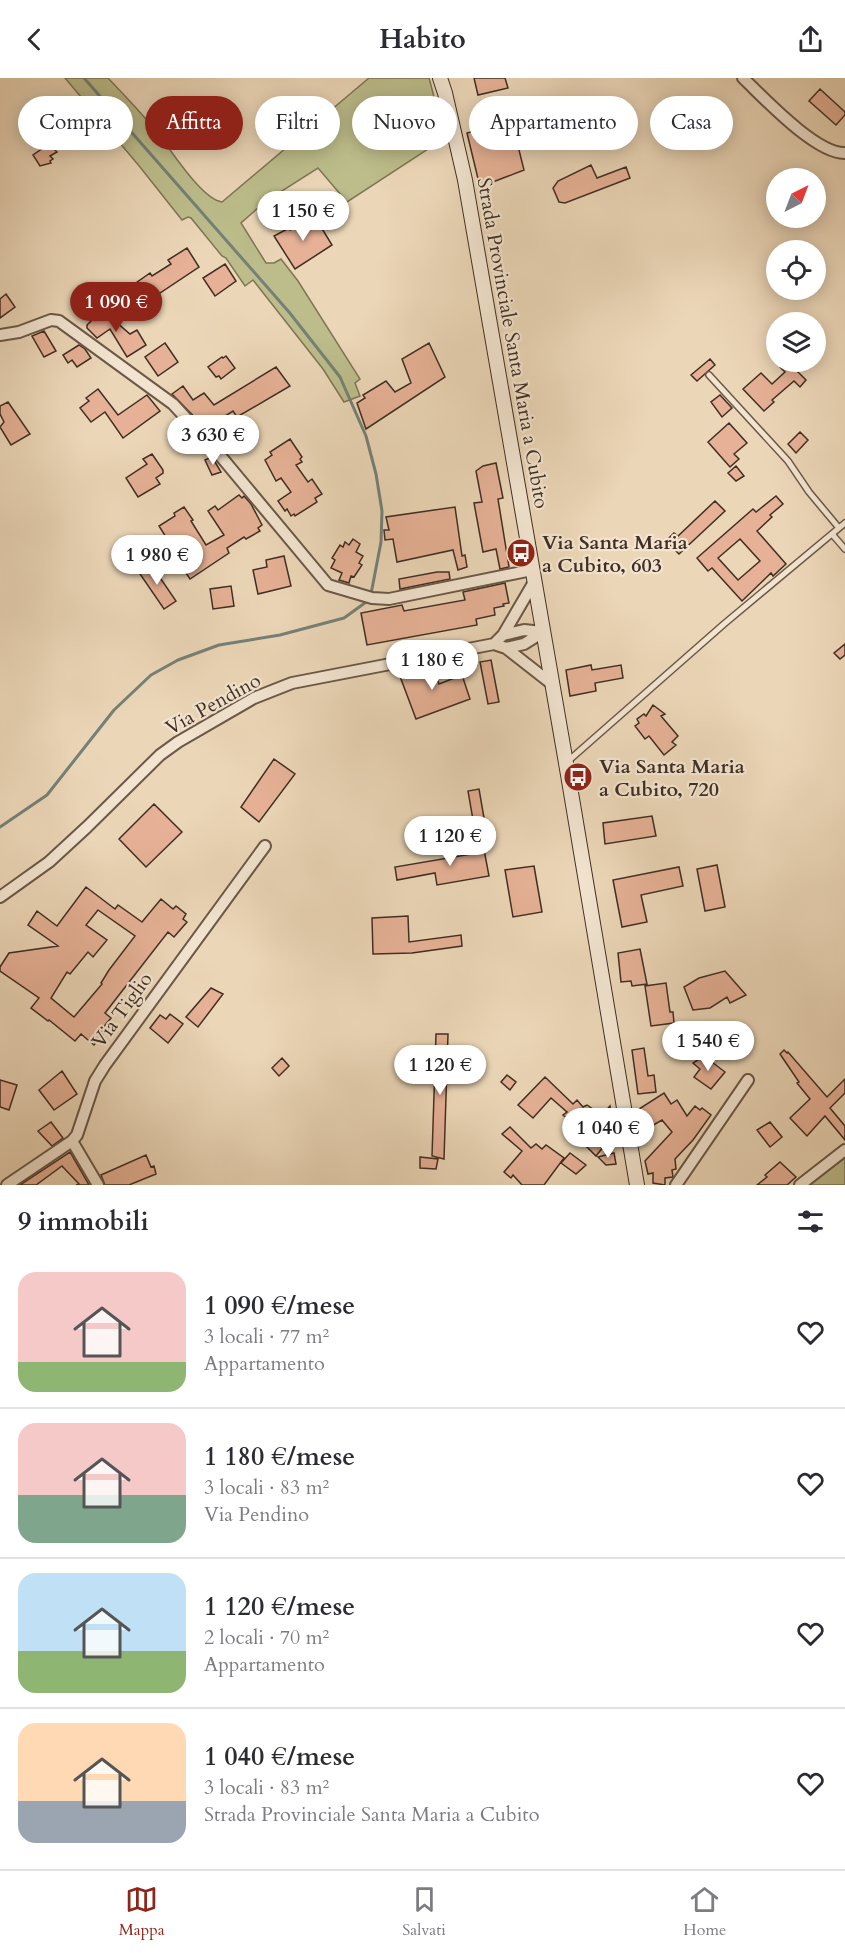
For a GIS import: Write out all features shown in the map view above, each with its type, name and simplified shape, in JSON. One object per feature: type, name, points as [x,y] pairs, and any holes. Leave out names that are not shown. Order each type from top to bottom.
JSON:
[{"type":"main road","name":"Strada Provinciale Santa Maria a Cubito","points":[[440,78],[465,180],[637,1185]]},
{"type":"street","points":[[742,78],[814,141],[828,150],[843,153]]},
{"type":"street","points":[[0,336],[19,332],[51,320],[59,321],[173,404],[191,422],[328,585],[368,597],[389,599],[533,576]]},
{"type":"street","points":[[494,644],[503,635],[533,576]]},
{"type":"street","points":[[503,635],[524,630],[543,632]]},
{"type":"street","points":[[506,648],[524,644],[543,632]]},
{"type":"street","name":"Via Pendino","points":[[0,897],[49,862],[160,755],[178,742],[254,699],[292,683],[494,644],[506,648],[552,684]]},
{"type":"street","name":"Via Tiglio","points":[[72,1141],[77,1135],[95,1081],[105,1065],[265,846]]},
{"type":"street","points":[[676,1185],[748,1080]]},
{"type":"street","points":[[7,1185],[72,1141],[98,1185]]},
{"type":"street","points":[[800,1185],[845,1150]]},
{"type":"lane","points":[[709,375],[788,460],[809,492],[839,528]]},
{"type":"lane","points":[[566,763],[724,624],[845,523]]},
{"type":"lane","points":[[832,534],[845,549]]},
{"type":"green space","points":[[65,78],[108,78],[125,96],[80,96]]},
{"type":"green space","points":[[369,78],[429,78],[434,96],[352,96],[352,150],[427,150],[347,202],[318,168],[266,201],[241,223],[266,263],[274,263],[281,259],[298,281],[360,379],[355,383],[360,396],[344,402],[323,369],[253,280],[245,286],[226,258],[191,218],[182,220],[126,150],[133,150],[133,105],[145,118],[145,150],[170,150],[205,192],[222,202],[284,150],[340,150],[340,102]]},
{"type":"green space","points":[[845,1158],[845,1185],[806,1185]]},
{"type":"building","points":[[474,78],[505,78],[508,88],[478,95]]},
{"type":"building","points":[[820,89],[845,112],[836,125],[809,101]]},
{"type":"building","points":[[40,150],[57,152],[50,156],[53,159],[51,163],[40,166],[33,155]]},
{"type":"building","points":[[471,150],[519,150],[524,170],[480,187]]},
{"type":"building","points":[[591,165],[597,178],[626,167],[630,178],[565,203],[559,202],[553,188],[558,181]]},
{"type":"building","points":[[315,217],[332,245],[295,269],[274,236]]},
{"type":"building","points":[[187,248],[199,267],[136,309],[126,296],[136,290],[133,285],[150,273],[152,276],[171,264],[168,260]]},
{"type":"building","points":[[225,264],[236,281],[215,296],[203,278]]},
{"type":"building","points":[[6,294],[15,307],[0,318],[0,299]]},
{"type":"building","points":[[101,309],[130,334],[137,330],[146,345],[127,357],[110,329],[97,338],[87,328],[87,325]]},
{"type":"building","points":[[44,331],[56,351],[44,357],[32,336]]},
{"type":"building","points":[[165,343],[178,362],[158,376],[145,357]]},
{"type":"building","points":[[429,343],[445,377],[366,429],[357,403],[365,398],[363,395],[386,381],[395,392],[411,383],[402,359]]},
{"type":"building","points":[[79,345],[91,358],[77,367],[72,360],[68,363],[63,355]]},
{"type":"building","points":[[226,356],[235,368],[221,379],[219,376],[216,377],[208,367]]},
{"type":"building","points":[[710,359],[715,365],[697,381],[691,375]]},
{"type":"building","points":[[276,367],[290,386],[237,417],[233,411],[214,423],[224,436],[218,441],[172,394],[183,386],[193,400],[204,393],[214,405]]},
{"type":"building","points":[[785,372],[798,372],[806,380],[800,387],[794,381],[772,400],[774,402],[764,411],[743,389],[761,373],[772,384]]},
{"type":"building","points":[[98,389],[118,415],[147,395],[160,411],[123,438],[105,412],[91,422],[80,408],[89,401],[86,398]]},
{"type":"building","points":[[720,395],[732,408],[722,417],[711,402]]},
{"type":"building","points":[[8,402],[30,434],[11,445],[0,427],[4,422],[0,414],[0,406]]},
{"type":"building","points":[[729,423],[747,443],[734,454],[739,459],[730,467],[708,442]]},
{"type":"building","points":[[800,432],[808,440],[796,453],[788,444]]},
{"type":"building","points":[[290,439],[302,457],[300,459],[302,462],[296,465],[308,482],[312,479],[322,494],[315,498],[317,502],[295,516],[294,514],[291,516],[287,509],[285,511],[278,501],[291,492],[281,478],[276,481],[265,460],[272,455],[270,452]]},
{"type":"building","points":[[152,454],[163,470],[163,473],[156,478],[160,484],[138,497],[126,478],[147,464],[143,459]]},
{"type":"building","points":[[212,457],[221,472],[212,475],[205,460]]},
{"type":"building","points":[[496,463],[503,498],[498,499],[509,567],[500,569],[496,549],[483,552],[474,503],[482,502],[476,471],[483,466]]},
{"type":"building","points":[[736,466],[744,476],[736,481],[728,473]]},
{"type":"building","points":[[239,495],[242,498],[244,496],[251,504],[262,525],[258,528],[260,531],[246,539],[244,537],[227,548],[229,553],[190,579],[182,567],[201,556],[191,539],[174,550],[159,526],[184,507],[206,545],[224,535],[208,511],[215,506],[218,510]]},
{"type":"building","points":[[776,496],[783,504],[757,531],[786,564],[773,576],[771,573],[742,601],[712,568],[708,571],[697,558],[753,509],[756,512]],"holes":[[[740,539],[760,561],[738,580],[718,558]]]},
{"type":"building","points":[[715,501],[725,511],[679,554],[666,541],[674,533],[678,536]]},
{"type":"building","points":[[455,507],[462,556],[465,555],[467,567],[458,570],[453,550],[397,562],[393,539],[385,540],[384,530],[389,530],[386,517]]},
{"type":"building","points":[[353,539],[360,544],[356,552],[363,556],[359,563],[362,565],[354,577],[351,576],[349,583],[339,580],[342,573],[331,568],[335,560],[332,558],[340,545],[343,547],[345,542],[349,545]]},
{"type":"building","points":[[284,556],[291,586],[258,594],[253,570],[267,567],[266,560]]},
{"type":"building","points":[[150,563],[176,601],[164,609],[138,571]]},
{"type":"building","points":[[449,572],[450,579],[400,589],[399,579]]},
{"type":"building","points":[[505,583],[509,603],[494,608],[495,615],[476,619],[477,625],[367,645],[361,613],[402,605],[404,611],[465,600],[463,592]]},
{"type":"building","points":[[231,586],[234,606],[213,609],[210,589]]},
{"type":"building","points":[[845,644],[845,655],[840,659],[834,653]]},
{"type":"building","points":[[491,660],[499,702],[488,704],[480,662]]},
{"type":"building","points":[[432,664],[439,684],[462,675],[470,699],[416,719],[398,671]]},
{"type":"building","points":[[591,665],[592,670],[621,665],[623,678],[595,683],[596,691],[570,696],[566,670]]},
{"type":"building","points":[[653,705],[665,714],[661,716],[678,736],[672,742],[676,745],[664,755],[649,736],[645,739],[635,726],[639,723],[637,719],[644,714],[646,716]]},
{"type":"building","points":[[274,759],[295,774],[259,822],[241,807]]},
{"type":"building","points":[[479,789],[484,818],[473,820],[468,791]]},
{"type":"building","points":[[154,804],[182,832],[146,867],[119,839]]},
{"type":"building","points":[[652,816],[656,836],[605,844],[603,823]]},
{"type":"building","points":[[482,839],[489,876],[437,885],[435,873],[397,880],[395,867],[472,854],[470,841]]},
{"type":"building","points":[[717,865],[725,907],[705,911],[697,869]]},
{"type":"building","points":[[534,866],[542,912],[513,917],[505,870]]},
{"type":"building","points":[[679,867],[683,886],[641,895],[647,922],[622,927],[613,880]]},
{"type":"building","points":[[86,887],[115,909],[118,905],[142,922],[161,899],[173,909],[176,906],[186,914],[183,919],[187,922],[174,937],[168,932],[105,1013],[111,1018],[101,1030],[104,1033],[94,1045],[81,1034],[75,1041],[31,1008],[39,998],[0,971],[9,953],[58,946],[28,925],[37,911],[57,926]],"holes":[[[98,910],[135,936],[109,970],[102,984],[74,1017],[51,998],[67,972],[70,974],[88,952],[93,957],[107,940],[86,925]]]},
{"type":"building","points":[[408,916],[409,942],[461,935],[462,946],[412,953],[373,954],[372,918]]},
{"type":"building","points":[[640,949],[647,984],[632,986],[631,981],[621,982],[618,953]]},
{"type":"building","points":[[725,971],[746,995],[730,1003],[727,997],[710,1008],[693,1010],[684,987],[699,978]]},
{"type":"building","points":[[666,983],[674,1023],[651,1026],[645,986]]},
{"type":"building","points":[[211,988],[223,994],[198,1027],[186,1017]]},
{"type":"building","points":[[170,1014],[183,1024],[168,1043],[150,1028],[160,1015],[166,1019]]},
{"type":"building","points":[[436,1034],[448,1034],[444,1159],[432,1156]]},
{"type":"building","points":[[718,1039],[724,1047],[715,1055],[709,1047]]},
{"type":"building","points":[[644,1048],[648,1076],[654,1075],[656,1092],[638,1094],[632,1050]]},
{"type":"building","points":[[784,1050],[827,1097],[845,1079],[845,1093],[830,1108],[845,1126],[845,1140],[825,1116],[807,1136],[790,1118],[810,1099],[797,1083],[799,1082],[780,1054]]},
{"type":"building","points":[[704,1056],[725,1072],[711,1089],[694,1077],[700,1069],[693,1063]]},
{"type":"building","points":[[282,1058],[289,1066],[279,1076],[272,1068]]},
{"type":"building","points":[[62,1071],[77,1094],[54,1110],[39,1090]]},
{"type":"building","points":[[507,1075],[516,1082],[510,1090],[501,1082]]},
{"type":"building","points":[[545,1077],[573,1104],[577,1100],[583,1107],[587,1105],[602,1115],[610,1106],[614,1133],[596,1156],[579,1139],[585,1133],[563,1115],[567,1112],[551,1098],[533,1118],[518,1105]]},
{"type":"building","points":[[0,1080],[17,1085],[9,1110],[0,1107]]},
{"type":"building","points":[[664,1093],[671,1104],[677,1100],[687,1116],[695,1106],[711,1115],[693,1140],[675,1159],[676,1169],[672,1170],[673,1177],[665,1178],[665,1185],[653,1183],[653,1173],[648,1174],[645,1161],[672,1132],[662,1120],[650,1127],[639,1109]]},
{"type":"building","points":[[51,1122],[63,1138],[52,1146],[38,1131]]},
{"type":"building","points":[[770,1122],[782,1137],[770,1147],[757,1130]]},
{"type":"building","points":[[510,1127],[531,1148],[536,1144],[542,1149],[546,1145],[564,1158],[544,1185],[522,1185],[513,1175],[511,1178],[504,1172],[522,1151],[502,1134]]},
{"type":"building","points":[[70,1152],[89,1185],[76,1185],[79,1184],[62,1166],[36,1185],[20,1185]]},
{"type":"building","points":[[570,1153],[586,1165],[576,1174],[561,1163]]},
{"type":"building","points":[[614,1153],[616,1164],[606,1165],[598,1157]]},
{"type":"building","points":[[146,1155],[151,1167],[154,1166],[156,1174],[129,1185],[105,1185],[101,1175]]},
{"type":"building","points":[[420,1157],[438,1159],[436,1169],[420,1168]]},
{"type":"building","points":[[780,1162],[796,1177],[787,1185],[757,1185],[767,1177],[765,1175]]},
{"type":"waterway","points":[[84,78],[289,312],[340,377],[366,436],[376,474],[382,511],[381,542],[371,594]]},
{"type":"waterway","points":[[0,827],[47,795],[114,710],[151,675],[178,660],[219,645],[280,635],[344,618],[369,600]]},
{"type":"place","name":"Via Santa Maria a Cubito, 603","points":[[521,553]]},
{"type":"place","name":"Via Santa Maria a Cubito, 720","points":[[578,777]]}]
